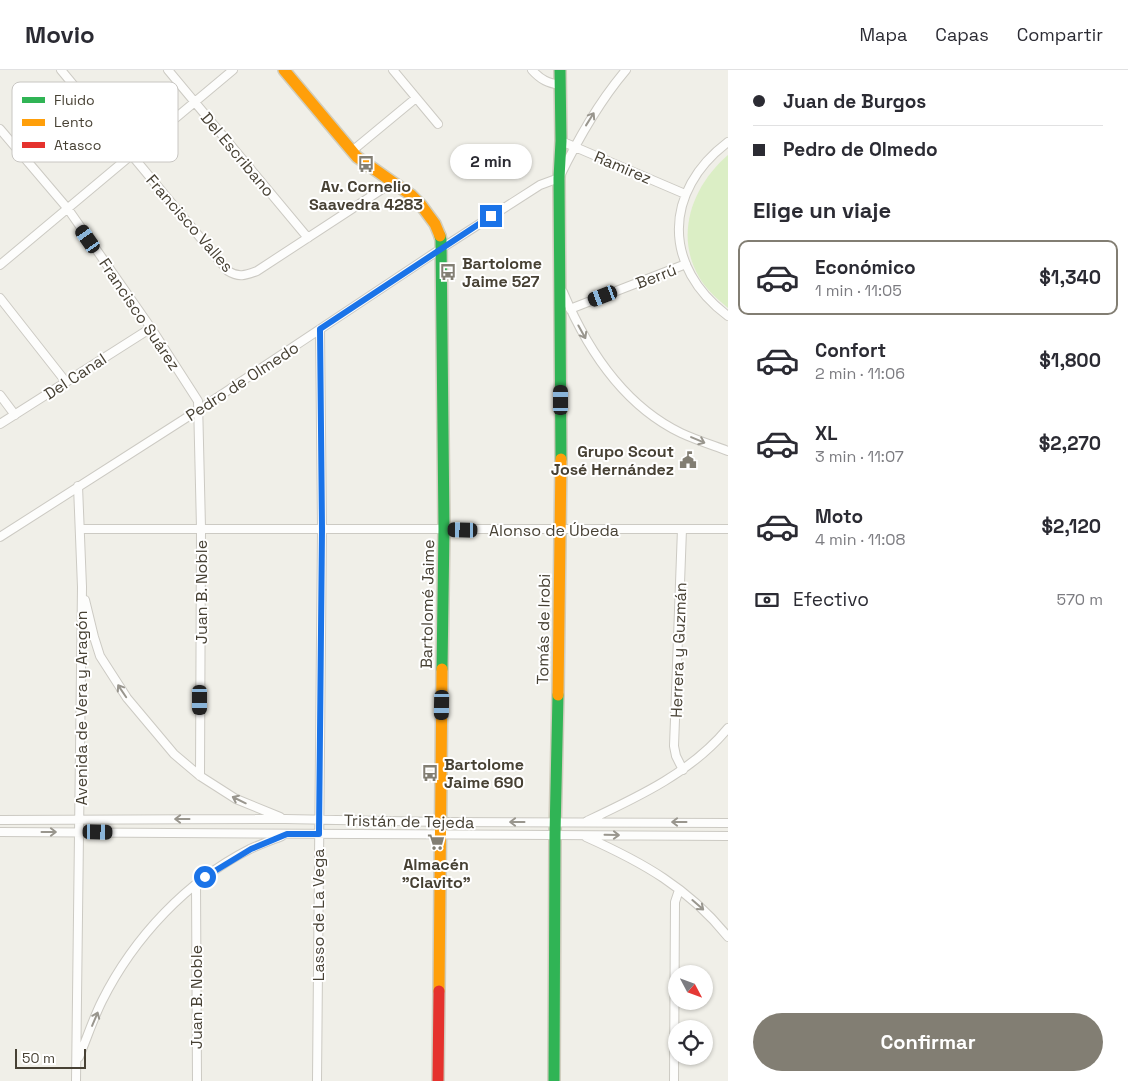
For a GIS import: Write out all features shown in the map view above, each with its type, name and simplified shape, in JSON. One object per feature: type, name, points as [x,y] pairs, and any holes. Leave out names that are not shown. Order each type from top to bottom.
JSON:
[{"type":"street","name":"Francisco Valles","points":[[61,70],[71,82]]},
{"type":"street","name":"Del Escribano","points":[[168,70],[178,82]]},
{"type":"street","points":[[178,116],[233,70]]},
{"type":"street","name":"Bartolomé Jaime","points":[[284,70],[357,157],[393,182],[420,205],[434,223],[441,240],[444,529],[438,1081]]},
{"type":"street","points":[[393,70],[438,124]]},
{"type":"street","points":[[532,70],[539,78],[560,85],[560,70]]},
{"type":"street","points":[[559,178],[574,146],[598,106],[626,70]]},
{"type":"street","name":"Del Escribano","points":[[178,82],[308,238]]},
{"type":"street","name":"Tomás de Irobi","points":[[554,1081],[555,835],[561,530],[560,85]]},
{"type":"street","points":[[352,151],[416,98]]},
{"type":"street","name":"Francisco Suárez","points":[[0,129],[12,143]]},
{"type":"street","name":"Ramirez","points":[[561,140],[685,194]]},
{"type":"street","points":[[728,142],[714,152],[693,178],[685,194],[681,210],[679,236],[686,264],[696,284],[702,293],[728,316]]},
{"type":"street","name":"Francisco Suárez","points":[[28,162],[68,209],[151,328],[198,401],[200,409]]},
{"type":"street","points":[[1,261],[68,209],[124,162]]},
{"type":"street","name":"Francisco Valles","points":[[138,162],[228,272],[238,276],[257,271],[308,238]]},
{"type":"street","name":"Pedro de Olmedo","points":[[0,536],[200,409],[540,185],[559,178]]},
{"type":"street","points":[[308,238],[393,182]]},
{"type":"street","name":"Berrú","points":[[570,309],[686,264]]},
{"type":"street","points":[[561,288],[570,309],[595,354],[608,373],[626,392],[651,414],[680,432],[728,451]]},
{"type":"street","points":[[0,298],[66,382]]},
{"type":"street","name":"Del Canal","points":[[0,424],[151,328]]},
{"type":"street","name":"Lasso de La Vega","points":[[317,1081],[322,529],[320,329]]},
{"type":"street","points":[[0,396],[16,414]]},
{"type":"street","name":"Juan B. Noble","points":[[200,409],[200,776]]},
{"type":"street","name":"Avenida de Vera y Aragón","points":[[76,1081],[82,587],[78,486]]},
{"type":"street","name":"Alonso de Úbeda","points":[[80,529],[728,530]]},
{"type":"street","name":"Herrera y Guzmán","points":[[682,529],[674,746],[676,756],[683,770]]},
{"type":"street","points":[[82,587],[100,656],[127,698],[174,754],[200,776],[236,799],[284,819]]},
{"type":"street","points":[[585,822],[636,798],[683,770],[728,728]]},
{"type":"street","name":"Tristán de Tejeda","points":[[0,820],[284,819],[440,822],[728,823]]},
{"type":"street","name":"Tristán de Tejeda","points":[[0,832],[728,836]]},
{"type":"street","points":[[77,1064],[102,1002],[114,980],[134,950],[159,920],[196,884],[251,849],[287,834]]},
{"type":"street","points":[[582,835],[641,863],[662,876],[711,918],[728,937]]},
{"type":"street","name":"Juan B. Noble","points":[[196,884],[196,1081]]},
{"type":"street","points":[[674,1081],[675,902],[679,890]]},
{"type":"green space","points":[[728,155],[728,308],[712,294],[699,277],[692,261],[688,244],[688,227],[697,195],[705,181]]},
{"type":"traffic: fast","points":[[560,70],[561,459]]},
{"type":"traffic: fast","points":[[440,236],[444,529],[442,669]]},
{"type":"traffic: fast","points":[[554,1081],[555,835],[558,695]]},
{"type":"traffic: slow","points":[[284,70],[357,157],[411,195],[421,205],[435,224],[440,236]]},
{"type":"traffic: slow","points":[[558,695],[561,459]]},
{"type":"traffic: slow","points":[[439,991],[442,669]]},
{"type":"traffic: jam","points":[[438,1081],[439,991]]},
{"type":"place","name":"Av. Cornelio Saavedra 4283","points":[[366,164]]},
{"type":"place","name":"Bartolome Jaime 527","points":[[448,272]]},
{"type":"place","name":"Grupo Scout José Hernández","points":[[688,460]]},
{"type":"place","name":"Bartolome Jaime 690","points":[[430,773]]},
{"type":"place","name":"Almacén \"Clavito\"","points":[[436,842]]},
{"type":"route","points":[[205,877],[251,849],[287,834],[319,834],[322,529],[320,329],[491,216]]}]
